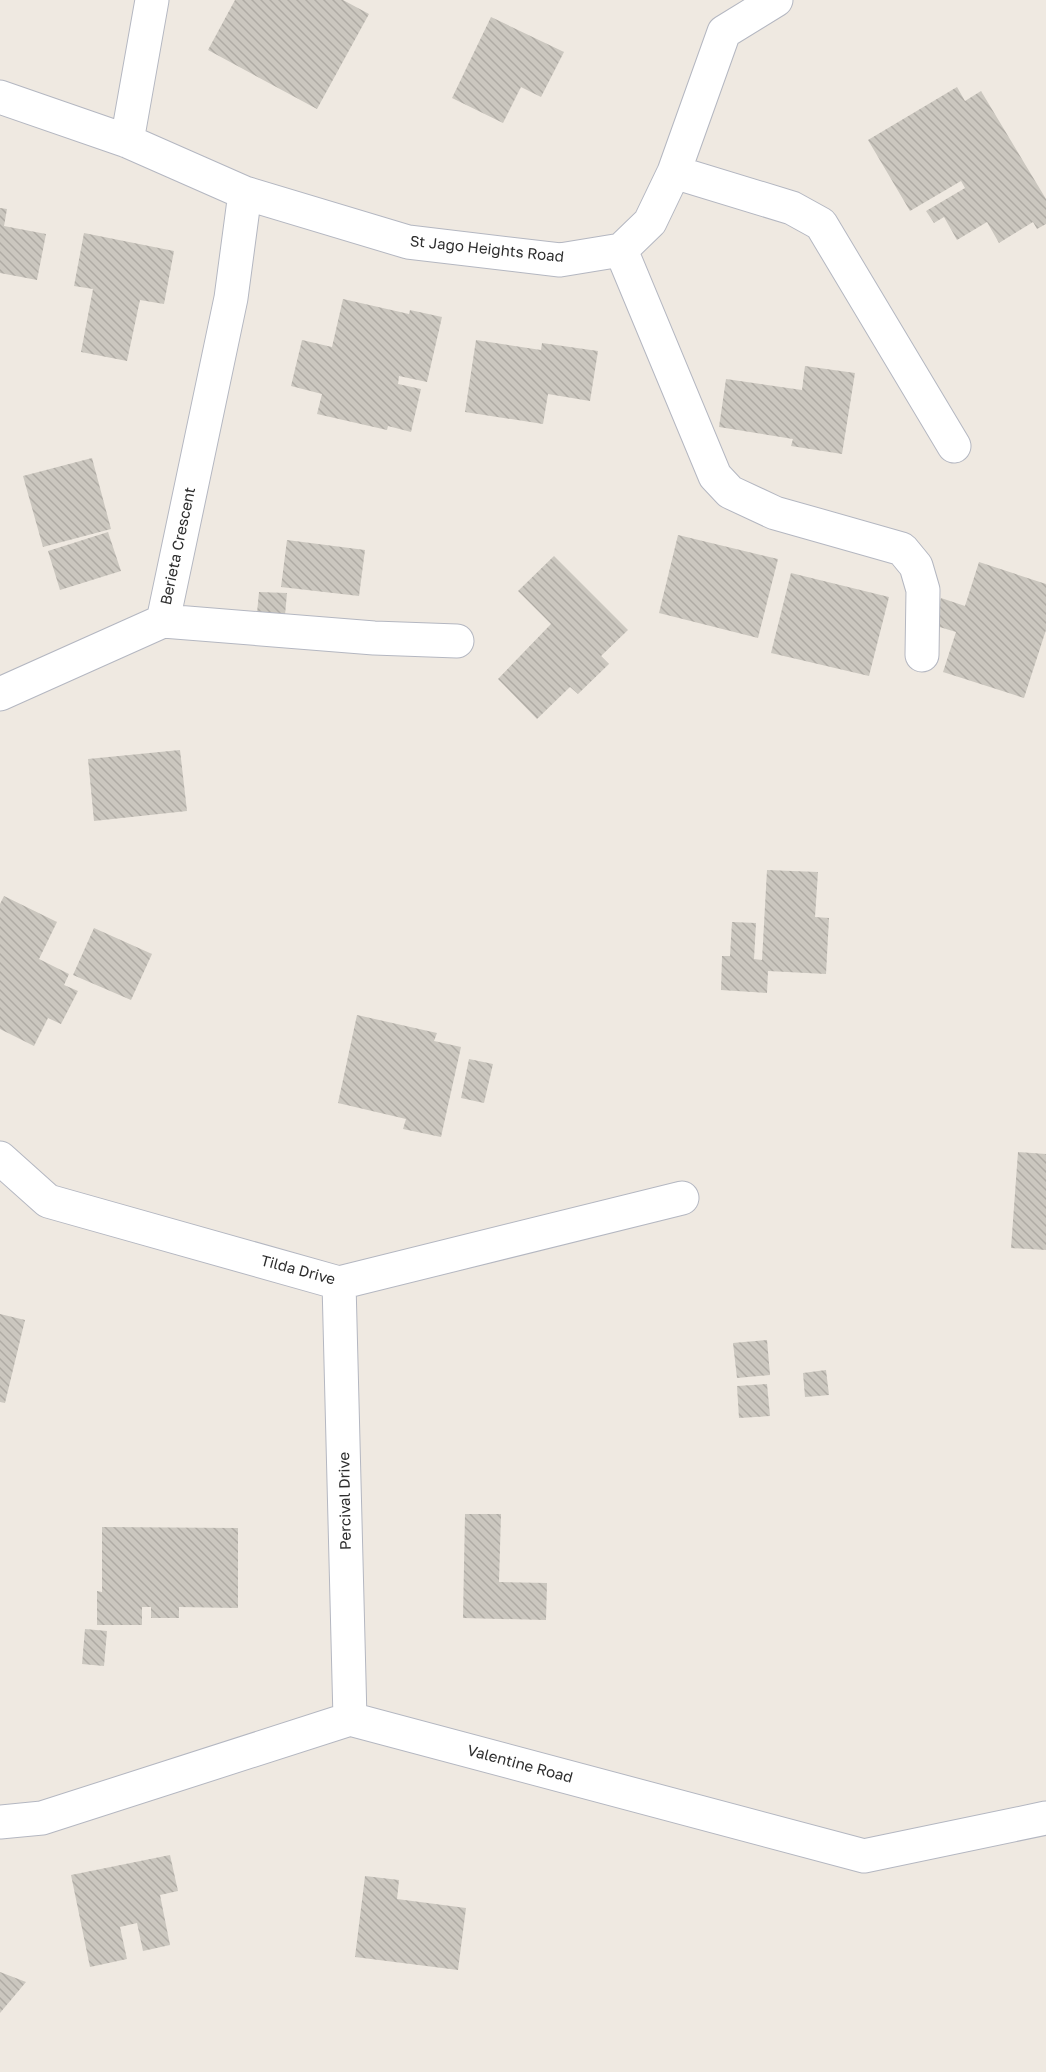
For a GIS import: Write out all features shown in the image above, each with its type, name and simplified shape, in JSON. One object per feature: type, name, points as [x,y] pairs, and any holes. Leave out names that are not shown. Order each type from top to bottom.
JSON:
[{"type":"street","points":[[127,141],[152,0]]},
{"type":"street","points":[[776,0],[724,32],[674,172],[650,222],[621,250],[715,476],[730,492],[775,513],[902,549],[916,566],[923,590],[922,655]]},
{"type":"street","name":"St Jago Heights Road","points":[[0,97],[127,141],[245,193],[408,242],[560,260],[621,250]]},
{"type":"street","points":[[674,172],[792,208],[821,224],[954,446]]},
{"type":"street","name":"Berieta Crescent","points":[[0,694],[163,621],[231,298],[245,193]]},
{"type":"street","points":[[163,621],[374,638],[457,641]]},
{"type":"street","name":"Tilda Drive","points":[[0,1158],[48,1201],[339,1282],[682,1198]]},
{"type":"street","name":"Percival Drive","points":[[339,1282],[350,1719]]},
{"type":"street","points":[[0,1822],[42,1818],[350,1719]]},
{"type":"street","name":"Valentine Road","points":[[350,1719],[864,1856],[1046,1818]]},
{"type":"building","points":[[235,0],[343,0],[369,14],[317,109],[208,50]]},
{"type":"building","points":[[491,17],[564,52],[541,97],[521,87],[503,123],[452,98]]},
{"type":"building","points":[[957,87],[965,101],[981,91],[1046,199],[1046,224],[1037,229],[1033,222],[999,243],[987,222],[957,240],[944,217],[934,223],[926,211],[965,188],[961,181],[910,211],[868,140]]},
{"type":"building","points":[[0,208],[7,209],[4,226],[46,234],[37,280],[0,273]]},
{"type":"building","points":[[84,233],[174,251],[164,304],[140,300],[127,361],[81,352],[93,289],[74,286]]},
{"type":"building","points":[[343,299],[409,314],[410,310],[442,317],[427,382],[399,376],[398,384],[421,389],[411,432],[388,426],[387,430],[317,414],[322,394],[291,386],[302,340],[332,347]]},
{"type":"building","points":[[476,340],[541,350],[542,343],[598,351],[590,401],[548,394],[543,424],[465,412]]},
{"type":"building","points":[[805,366],[855,373],[842,454],[791,446],[793,439],[719,427],[726,379],[802,390]]},
{"type":"building","points":[[92,458],[111,529],[43,547],[23,476]]},
{"type":"building","points":[[108,532],[121,571],[60,590],[48,551]]},
{"type":"building","points":[[678,535],[778,559],[758,638],[659,613]]},
{"type":"building","points":[[287,540],[365,550],[359,596],[281,587]]},
{"type":"building","points":[[554,556],[628,630],[601,656],[609,664],[578,694],[570,687],[537,719],[498,679],[551,624],[518,591]]},
{"type":"building","points":[[979,562],[1046,584],[1046,630],[1024,698],[943,672],[956,632],[933,625],[941,598],[965,606]]},
{"type":"building","points":[[791,573],[889,597],[869,676],[771,653]]},
{"type":"building","points":[[259,592],[287,593],[285,615],[257,613]]},
{"type":"building","points":[[180,750],[187,811],[94,821],[88,759]]},
{"type":"building","points":[[767,870],[818,872],[815,917],[829,918],[826,974],[768,971],[767,993],[721,990],[722,956],[730,956],[732,922],[756,923],[754,959],[762,960]]},
{"type":"building","points":[[4,896],[57,922],[39,959],[69,974],[64,985],[78,991],[61,1024],[48,1018],[34,1046],[0,1029],[0,904]]},
{"type":"building","points":[[94,928],[152,954],[131,1000],[73,975]]},
{"type":"building","points":[[357,1015],[437,1033],[434,1041],[461,1047],[441,1137],[403,1129],[406,1119],[338,1103]]},
{"type":"building","points":[[469,1059],[493,1064],[484,1103],[461,1098]]},
{"type":"building","points":[[1018,1152],[1046,1154],[1046,1250],[1011,1248]]},
{"type":"building","points":[[0,1314],[25,1320],[5,1403],[0,1402]]},
{"type":"building","points":[[767,1340],[770,1375],[737,1378],[733,1343]]},
{"type":"building","points":[[826,1370],[829,1395],[805,1397],[803,1373]]},
{"type":"building","points":[[767,1384],[770,1416],[739,1418],[737,1386]]},
{"type":"building","points":[[465,1514],[501,1514],[499,1582],[547,1583],[546,1620],[463,1618]]},
{"type":"building","points":[[102,1527],[238,1528],[238,1608],[179,1607],[179,1618],[151,1618],[151,1607],[142,1607],[142,1625],[97,1625],[97,1591],[102,1592]]},
{"type":"building","points":[[85,1629],[107,1631],[104,1666],[82,1664]]},
{"type":"building","points":[[170,1855],[178,1891],[160,1895],[170,1945],[143,1951],[137,1923],[120,1927],[127,1959],[90,1967],[71,1875]]},
{"type":"building","points":[[365,1876],[399,1880],[397,1899],[466,1908],[458,1970],[355,1957]]},
{"type":"building","points":[[0,1972],[26,1982],[0,2013]]}]
